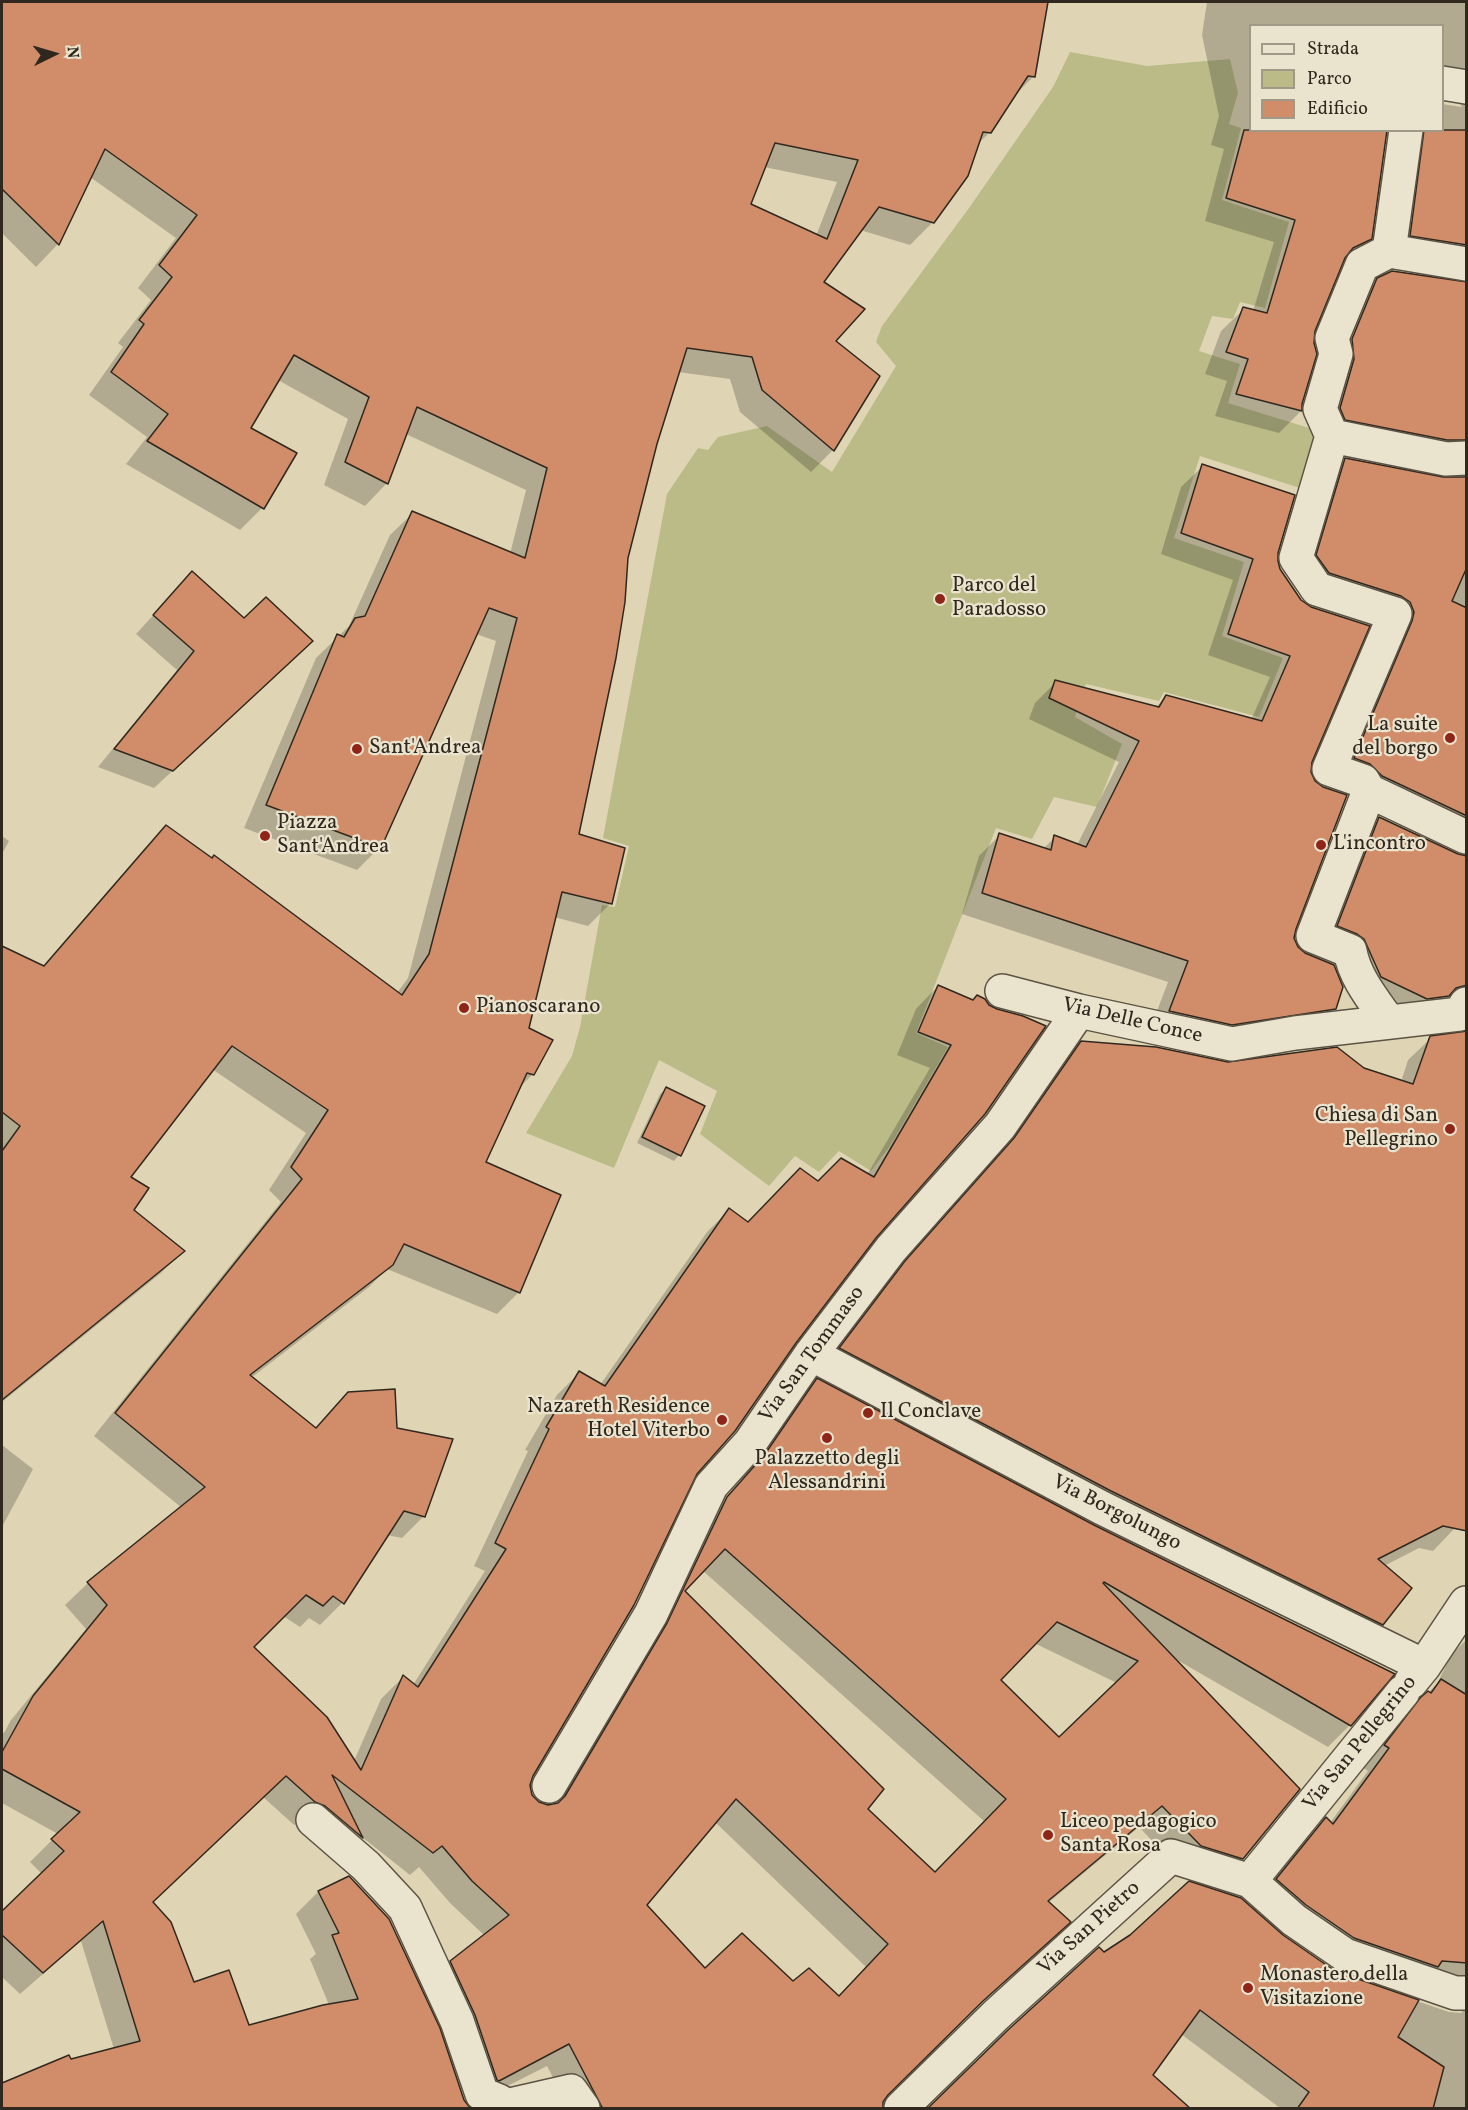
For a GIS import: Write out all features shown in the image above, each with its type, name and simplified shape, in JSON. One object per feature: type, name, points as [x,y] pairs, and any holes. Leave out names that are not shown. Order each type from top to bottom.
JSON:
[{"type":"street","points":[[1444,83],[1467,87]]},
{"type":"street","points":[[1389,251],[1406,132]]},
{"type":"street","points":[[1467,264],[1389,251],[1362,265],[1332,338],[1336,354],[1320,409],[1332,436],[1296,558],[1317,589],[1395,614],[1329,770],[1363,781],[1369,791],[1467,837]]},
{"type":"street","points":[[1332,436],[1446,459],[1467,458]]},
{"type":"street","points":[[1369,791],[1313,936],[1350,951],[1353,968],[1388,1021]]},
{"type":"street","name":"Via Delle Conce","points":[[1002,991],[1078,1011],[1232,1044],[1388,1021],[1460,1014],[1467,1004]]},
{"type":"street","name":"Via San Tommaso","points":[[549,1786],[651,1614],[711,1486],[750,1443],[811,1354],[891,1249],[1000,1126],[1078,1011]]},
{"type":"street","name":"Via Borgolungo","points":[[811,1354],[1102,1508],[1424,1666]]},
{"type":"street","name":"Via San Pellegrino","points":[[1250,1881],[1424,1666],[1467,1603]]},
{"type":"street","points":[[313,1820],[366,1866],[405,1908],[457,2021],[482,2094],[499,2100],[501,2108],[571,2091],[583,2109]]},
{"type":"street","name":"Via San Pietro","points":[[901,2109],[996,2015],[1171,1856],[1250,1881],[1294,1920],[1345,1955],[1455,1993],[1467,1993]]},
{"type":"green space","name":"Parco del Paradosso","points":[[1070,52],[1147,66],[1230,59],[1238,93],[1229,124],[1241,128],[1222,200],[1289,222],[1265,308],[1240,302],[1233,319],[1212,316],[1199,351],[1240,364],[1228,403],[1319,431],[1300,488],[1200,456],[1174,538],[1244,562],[1222,636],[1283,658],[1259,717],[1164,692],[1159,701],[1086,684],[1075,717],[1122,744],[1097,807],[1054,797],[1032,839],[996,828],[916,1033],[948,1047],[890,1146],[871,1171],[839,1151],[819,1172],[795,1156],[769,1186],[700,1134],[717,1091],[659,1060],[614,1168],[526,1133],[572,1056],[580,1027],[602,905],[615,907],[629,846],[603,838],[667,494],[698,448],[708,450],[718,437],[767,426],[832,472],[896,366],[876,342],[882,326],[969,208],[1053,87]]},
{"type":"building","points":[[2,2],[1048,2],[1035,77],[1028,76],[991,133],[983,132],[968,176],[934,223],[879,207],[824,282],[865,309],[836,341],[880,376],[834,451],[762,390],[752,357],[687,348],[657,444],[628,558],[625,602],[616,658],[579,834],[625,848],[612,904],[562,892],[529,1028],[553,1040],[534,1075],[527,1073],[486,1162],[561,1195],[520,1293],[404,1244],[393,1265],[250,1375],[316,1428],[348,1392],[395,1389],[397,1428],[453,1439],[425,1517],[404,1511],[344,1604],[333,1596],[323,1606],[306,1595],[254,1647],[327,1717],[361,1770],[403,1675],[418,1687],[506,1549],[495,1543],[549,1429],[546,1427],[579,1371],[605,1386],[729,1208],[748,1222],[800,1168],[818,1181],[841,1158],[874,1177],[951,1045],[918,1032],[938,985],[973,1000],[977,995],[997,1009],[1023,1016],[1046,1026],[985,1114],[876,1238],[796,1343],[735,1431],[697,1474],[634,1605],[533,1776],[530,1785],[532,1795],[539,1802],[548,1805],[558,1803],[565,1796],[667,1623],[727,1497],[765,1454],[817,1378],[1094,1525],[1395,1674],[1351,1726],[1104,1582],[1300,1789],[1243,1859],[1201,1846],[1162,1806],[1048,1901],[1071,1922],[983,2001],[888,2095],[883,2102],[883,2109],[603,2109],[569,2044],[497,2080],[475,2015],[450,1961],[509,1915],[472,1881],[442,1846],[433,1853],[332,1775],[363,1838],[325,1806],[315,1802],[286,1776],[153,1902],[171,1922],[194,1982],[229,1970],[249,2025],[323,2005],[358,1999],[332,1935],[339,1933],[318,1891],[349,1876],[389,1919],[440,2028],[464,2100],[471,2109],[2,2109],[2,2083],[69,2055],[71,2059],[140,2041],[103,1921],[43,1973],[2,1935],[2,1911],[64,1851],[51,1839],[80,1812],[2,1769],[2,1752],[33,1696],[107,1605],[87,1582],[205,1487],[115,1413],[302,1179],[291,1167],[328,1110],[232,1046],[131,1177],[149,1188],[134,1210],[185,1251],[2,1400],[2,1151],[20,1126],[2,1112],[2,946],[44,966],[166,825],[212,858],[214,855],[402,995],[429,954],[517,618],[489,608],[381,848],[266,805],[337,634],[344,637],[355,618],[365,616],[412,511],[525,558],[547,468],[417,407],[388,484],[345,462],[369,397],[294,355],[251,428],[297,453],[264,509],[147,441],[168,414],[111,372],[144,324],[139,320],[172,277],[159,265],[197,215],[105,149],[59,245],[2,189]],"holes":[[[775,143],[858,160],[827,239],[751,204]],[[725,1549],[1006,1799],[935,1872],[868,1809],[884,1789],[685,1591]],[[1057,1622],[1138,1661],[1059,1737],[1001,1680]],[[736,1799],[888,1944],[839,1996],[809,1968],[793,1981],[742,1933],[705,1968],[647,1905]]]},
{"type":"building","points":[[1244,130],[1249,130],[1249,132],[1387,132],[1372,239],[1353,248],[1345,258],[1315,331],[1314,343],[1317,354],[1302,411],[1236,394],[1248,359],[1226,352],[1243,307],[1267,313],[1295,220],[1226,198]]},
{"type":"building","points":[[1467,130],[1467,245],[1410,236],[1424,132]]},
{"type":"building","points":[[1392,271],[1467,282],[1467,440],[1447,440],[1345,420],[1340,408],[1354,359],[1352,339],[1377,278]]},
{"type":"building","points":[[1345,458],[1443,477],[1467,477],[1467,567],[1452,601],[1467,608],[1467,816],[1382,776],[1370,764],[1354,758],[1414,612],[1410,602],[1401,596],[1329,573],[1316,555]]},
{"type":"building","points":[[1202,464],[1295,495],[1278,553],[1280,569],[1301,600],[1311,607],[1370,626],[1312,762],[1311,772],[1315,781],[1323,787],[1347,795],[1294,938],[1298,947],[1305,953],[1334,965],[1343,987],[1336,1009],[1232,1025],[1169,1011],[1188,961],[982,893],[999,833],[1051,850],[1054,835],[1086,847],[1139,741],[1049,698],[1055,680],[1159,707],[1166,695],[1262,721],[1290,656],[1228,634],[1253,559],[1181,533]]},
{"type":"building","points":[[192,571],[244,618],[266,597],[313,641],[173,771],[114,749],[194,651],[153,615]]},
{"type":"building","points":[[1379,817],[1458,854],[1467,856],[1467,985],[1456,988],[1449,996],[1427,999],[1381,977],[1364,939],[1337,926]]},
{"type":"building","points":[[1467,1031],[1467,1531],[1443,1526],[1378,1559],[1412,1588],[1383,1625],[1111,1491],[839,1348],[905,1261],[1014,1138],[1081,1041],[1156,1047],[1228,1062],[1337,1047],[1364,1068],[1413,1084],[1430,1036]]},
{"type":"building","points":[[666,1087],[705,1106],[681,1156],[642,1137]]},
{"type":"building","points":[[1441,1679],[1467,1695],[1467,1963],[1442,1961],[1438,1967],[1354,1938],[1306,1905],[1276,1879],[1326,1817],[1333,1824],[1389,1748],[1384,1745],[1420,1698],[1428,1691],[1431,1693]]},
{"type":"building","points":[[1189,1881],[1241,1898],[1283,1935],[1335,1971],[1419,2000],[1398,2037],[1444,2067],[1433,2109],[1297,2109],[1309,2092],[1200,2010],[1153,2075],[1191,2109],[927,2109],[1009,2029],[1099,1947],[1104,1952],[1130,1935]]},
{"type":"place","name":"Parco del Paradosso","points":[[940,599]]},
{"type":"place","name":"La suite del borgo","points":[[1450,738]]},
{"type":"place","name":"Sant'Andrea","points":[[357,749]]},
{"type":"place","name":"Piazza Sant'Andrea","points":[[265,836]]},
{"type":"place","name":"L'incontro","points":[[1321,845]]},
{"type":"place","name":"Pianoscarano","points":[[464,1008]]},
{"type":"place","name":"Chiesa di San Pellegrino","points":[[1450,1129]]},
{"type":"place","name":"Il Conclave","points":[[868,1413]]},
{"type":"place","name":"Nazareth Residence Hotel Viterbo","points":[[722,1420]]},
{"type":"place","name":"Palazzetto degli Alessandrini","points":[[827,1438]]},
{"type":"place","name":"Liceo pedagogico Santa Rosa","points":[[1048,1835]]},
{"type":"place","name":"Monastero della Visitazione","points":[[1248,1988]]}]
